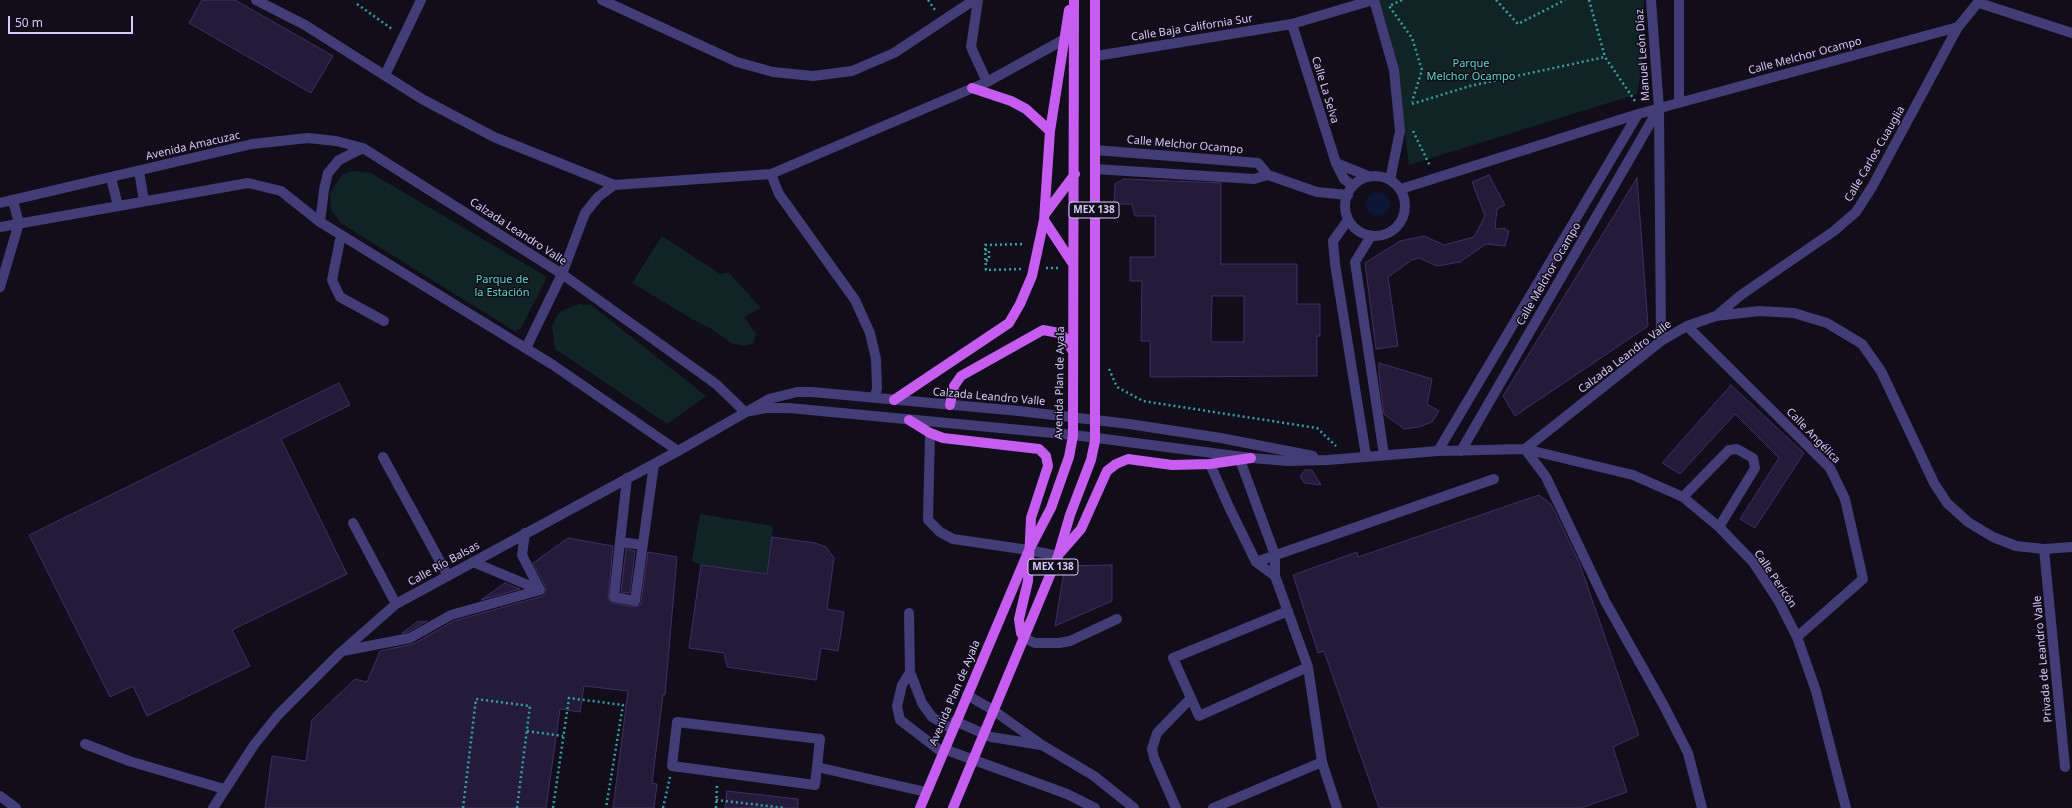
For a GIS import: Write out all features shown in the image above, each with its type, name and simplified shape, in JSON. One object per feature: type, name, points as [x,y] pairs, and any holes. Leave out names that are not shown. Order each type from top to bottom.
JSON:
[{"type":"main road","points":[[894,400],[1009,322],[1020,304],[1032,276],[1040,243],[1044,217],[1050,131],[1063,40],[1072,0]]},
{"type":"main road","name":"Avenida Plan de Ayala","points":[[920,808],[943,750],[1029,550],[1051,508],[1069,457],[1073,436],[1072,351],[1075,174],[1072,0]]},
{"type":"main road","name":"MEX 138","points":[[954,808],[993,710],[1058,556],[1070,515],[1091,460],[1095,441],[1095,0]]},
{"type":"main road","points":[[972,88],[1011,101],[1026,109],[1050,131]]},
{"type":"main road","points":[[1044,217],[1075,174]]},
{"type":"main road","points":[[1044,217],[1073,264]]},
{"type":"main road","points":[[950,405],[954,386],[961,376],[1043,330],[1059,333],[1065,338],[1072,351]]},
{"type":"main road","points":[[909,420],[930,433],[942,438],[1039,448],[1046,456],[1048,466],[1031,518],[1026,593],[1018,618],[1021,633],[1024,638]]},
{"type":"main road","points":[[1058,556],[1081,530],[1107,471],[1116,464],[1128,459],[1172,465],[1210,464],[1251,458]]},
{"type":"street","points":[[256,0],[305,25],[422,99],[494,137],[614,185],[771,174],[987,82],[1063,40]]},
{"type":"street","points":[[385,75],[421,0]]},
{"type":"street","points":[[607,1],[737,62],[773,72],[813,76],[852,71],[894,53],[943,22],[974,0]]},
{"type":"street","points":[[978,0],[971,47],[987,82]]},
{"type":"street","points":[[1374,0],[1394,70],[1400,131],[1390,180]]},
{"type":"street","name":"Calle Baja California Sur","points":[[1096,56],[1292,24],[1374,0]]},
{"type":"street","name":"Manuel León Díaz","points":[[1651,0],[1659,108]]},
{"type":"street","points":[[1679,0],[1680,102]]},
{"type":"street","points":[[1978,1],[2072,33]]},
{"type":"street","name":"Calle Carlos Cuauglia","points":[[1716,316],[1741,295],[1834,231],[1856,212],[1872,187],[1958,27],[1978,1]]},
{"type":"street","name":"Calle La Selva","points":[[1292,24],[1336,163],[1344,179],[1353,186]]},
{"type":"street","name":"Calle Melchor Ocampo","points":[[1401,189],[1641,113],[1958,27]]},
{"type":"street","points":[[1659,108],[1661,341]]},
{"type":"street","name":"Calle Melchor Ocampo","points":[[1461,451],[1659,108]]},
{"type":"street","name":"Calle Melchor Ocampo","points":[[1438,451],[1641,113]]},
{"type":"street","name":"Calzada Leandro Valle","points":[[252,144],[308,138],[336,141],[363,148],[562,274],[716,384],[745,412]]},
{"type":"street","name":"Avenida Amacuzac","points":[[0,203],[252,144]]},
{"type":"street","points":[[320,222],[324,190],[328,173],[339,160],[363,148]]},
{"type":"street","name":"Calle Melchor Ocampo","points":[[1095,150],[1258,163],[1268,175],[1318,192],[1348,195]]},
{"type":"street","points":[[1336,163],[1368,176],[1377,176],[1390,180],[1401,189],[1405,198],[1406,208],[1404,218],[1391,232],[1381,236],[1371,236],[1362,233],[1348,220],[1345,205],[1348,195],[1353,186],[1359,180],[1368,176]]},
{"type":"street","name":"Calle Melchor Ocampo","points":[[1095,169],[1254,179],[1268,175]]},
{"type":"street","name":"Avenida Amacuzac","points":[[139,171],[144,201]]},
{"type":"street","points":[[771,174],[779,194],[855,300],[870,333],[876,360],[877,389],[874,398]]},
{"type":"street","points":[[111,178],[118,206]]},
{"type":"street","points":[[1,224],[19,223],[248,183],[281,191],[320,222],[526,348],[678,451]]},
{"type":"street","points":[[526,348],[562,274],[585,213],[598,197],[614,185]]},
{"type":"street","points":[[0,287],[19,223],[12,201]]},
{"type":"street","points":[[1348,220],[1334,241],[1335,256],[1366,456]]},
{"type":"street","points":[[341,235],[332,280],[340,297],[384,321]]},
{"type":"street","points":[[1371,236],[1355,262],[1384,455]]},
{"type":"street","name":"Calzada Leandro Valle","points":[[745,412],[766,408],[788,408],[1074,435],[1251,458],[1288,461],[1328,460],[1438,451],[1526,449],[1661,341],[1687,326],[1716,316],[1758,311],[1794,313],[1826,323],[1862,344],[1881,372],[1934,483],[1947,503],[1968,522],[1993,537],[2016,546],[2044,549],[2072,547]]},
{"type":"street","name":"Calle Angélica","points":[[1687,326],[1830,468],[1845,499],[1863,579],[1797,637]]},
{"type":"street","name":"Calzada Leandro Valle","points":[[745,412],[769,399],[797,392],[812,392],[1079,417],[1286,450],[1328,460]]},
{"type":"street","name":"Calle Río Balsas","points":[[213,808],[224,789],[278,715],[342,651],[396,604],[678,451],[745,412]]},
{"type":"street","points":[[930,433],[928,520],[940,532],[954,539],[1029,550],[1058,556]]},
{"type":"street","points":[[1526,449],[1546,476],[1605,601],[1663,704],[1688,753],[1702,808]]},
{"type":"street","name":"Calle Pericón","points":[[1526,449],[1633,475],[1683,496],[1719,526],[1753,562],[1778,600],[1797,637],[1816,691],[1846,808]]},
{"type":"street","points":[[1683,496],[1729,450],[1738,449],[1752,458],[1755,468],[1719,526]]},
{"type":"street","points":[[383,457],[448,576]]},
{"type":"street","points":[[1240,460],[1275,554],[1275,576],[1308,667],[1322,762],[1337,808]]},
{"type":"street","points":[[627,478],[614,597],[635,600],[654,464]]},
{"type":"street","points":[[1210,464],[1256,562],[1275,576]]},
{"type":"street","points":[[1256,562],[1275,554],[1494,479]]},
{"type":"street","points":[[353,523],[396,604]]},
{"type":"street","points":[[525,533],[522,555],[540,590]]},
{"type":"street","points":[[620,542],[643,545]]},
{"type":"street","name":"Privada de Leandro Valle","points":[[2044,549],[2065,768]]},
{"type":"street","points":[[473,562],[540,590]]},
{"type":"street","points":[[342,651],[410,638],[451,616],[540,590]]},
{"type":"street","points":[[1288,611],[1173,658],[1199,716],[1308,667]]},
{"type":"street","points":[[909,613],[910,672],[922,703],[932,717],[998,739],[1042,745]]},
{"type":"street","points":[[1024,638],[1035,643],[1059,643],[1070,640],[1117,619]]},
{"type":"street","points":[[910,672],[902,685],[897,706],[900,720],[943,750],[1067,794],[1095,808]]},
{"type":"street","points":[[967,695],[993,710],[1042,745],[1094,776],[1134,808]]},
{"type":"street","points":[[1176,808],[1154,758],[1152,749],[1157,733],[1191,698]]},
{"type":"street","points":[[677,722],[820,739],[817,768],[815,785],[672,766],[677,722]]},
{"type":"street","points":[[85,744],[129,761],[224,789]]},
{"type":"street","points":[[1213,808],[1322,762]]},
{"type":"street","points":[[817,768],[926,792]]},
{"type":"street","points":[[0,796],[16,808]]},
{"type":"path","points":[[1402,0],[1389,6],[1412,38],[1422,70],[1412,103],[1412,109]]},
{"type":"path","points":[[1496,0],[1518,24],[1566,0]]},
{"type":"path","points":[[1589,0],[1605,57],[1641,113]]},
{"type":"path","points":[[356,4],[402,37]]},
{"type":"path","points":[[1412,103],[1470,86],[1605,57]]},
{"type":"path","points":[[1412,128],[1436,177]]},
{"type":"path","points":[[986,270],[985,245],[1040,243]]},
{"type":"path","points":[[1109,363],[1109,370],[1117,387],[1143,401],[1317,428],[1348,458]]},
{"type":"path","points":[[553,808],[569,698],[623,705],[606,808]]},
{"type":"path","points":[[463,808],[476,699],[530,706],[517,808]]},
{"type":"path","points":[[527,731],[563,736]]},
{"type":"path","points":[[663,808],[672,766]]},
{"type":"path","points":[[716,808],[717,772]]},
{"type":"path","points":[[716,800],[785,808]]},
{"type":"green space","name":"Parque Melchor Ocampo","points":[[1375,0],[1644,0],[1644,51],[1637,94],[1409,165],[1398,75],[1385,18]]},
{"type":"green space","name":"Parque de la Estación","points":[[351,171],[371,173],[547,277],[521,328],[516,332],[342,224],[331,210],[330,193],[341,176]]},
{"type":"green space","points":[[662,236],[722,275],[723,273],[729,273],[761,308],[744,317],[756,334],[753,344],[743,346],[731,343],[710,328],[697,322],[632,283]]},
{"type":"green space","name":"Parque de la Estación","points":[[579,304],[591,305],[706,396],[667,424],[555,349],[552,327],[556,318],[561,311]]},
{"type":"green space","points":[[700,514],[773,526],[767,574],[701,565],[692,561]]},
{"type":"water","points":[[1378,192],[1387,195],[1390,204],[1387,213],[1378,216],[1369,213],[1366,204],[1369,195]]},
{"type":"building","points":[[202,0],[235,0],[333,56],[311,93],[189,23]]},
{"type":"building","points":[[1489,175],[1505,205],[1497,209],[1495,229],[1505,228],[1505,230],[1509,231],[1505,246],[1486,244],[1460,262],[1437,266],[1419,258],[1412,260],[1388,277],[1398,346],[1376,349],[1365,263],[1400,241],[1424,236],[1444,245],[1474,237],[1485,216],[1472,182]]},
{"type":"building","points":[[1637,178],[1648,326],[1515,416],[1503,396]]},
{"type":"building","points":[[1124,179],[1221,183],[1221,264],[1297,264],[1297,304],[1320,304],[1320,336],[1317,336],[1317,376],[1150,377],[1150,341],[1141,341],[1142,281],[1130,281],[1130,257],[1155,257],[1155,216],[1135,216],[1132,204],[1114,204],[1115,184]],"holes":[[[1212,296],[1244,296],[1244,342],[1211,342]]]},
{"type":"building","points":[[1379,363],[1432,379],[1427,404],[1439,411],[1432,422],[1419,427],[1404,429],[1384,414]]},
{"type":"building","points":[[339,383],[350,405],[281,439],[347,574],[232,630],[250,666],[147,716],[133,686],[110,697],[29,535]]},
{"type":"building","points":[[1731,385],[1804,453],[1755,528],[1740,519],[1779,458],[1735,414],[1680,474],[1662,463]]},
{"type":"building","points":[[1305,470],[1312,470],[1321,485],[1304,483],[1300,476]]},
{"type":"building","points":[[1539,495],[1551,504],[1579,562],[1639,735],[1613,747],[1627,792],[1581,808],[1379,808],[1324,651],[1318,653],[1293,575],[1357,552],[1358,557]]},
{"type":"building","points":[[772,537],[815,543],[826,547],[834,558],[827,609],[844,612],[838,651],[821,648],[816,680],[727,667],[724,653],[689,648],[701,565],[767,574]]},
{"type":"building","points":[[568,538],[613,546],[608,599],[613,603],[634,607],[640,605],[641,602],[648,552],[677,557],[665,695],[663,695],[652,783],[657,784],[654,808],[613,808],[628,691],[584,686],[580,712],[560,709],[546,808],[265,808],[272,756],[306,761],[312,720],[355,679],[367,682],[380,651],[413,644],[454,621],[543,596],[546,592],[546,588],[533,563]]},
{"type":"building","points":[[626,549],[635,551],[630,593],[621,592]]},
{"type":"building","points":[[1112,565],[1112,601],[1055,626],[1065,566]]},
{"type":"building","points":[[505,583],[520,589],[481,600]]},
{"type":"building","points":[[427,621],[408,632],[402,633],[417,622]]},
{"type":"building","points":[[727,791],[798,799],[798,808],[725,808]]}]
